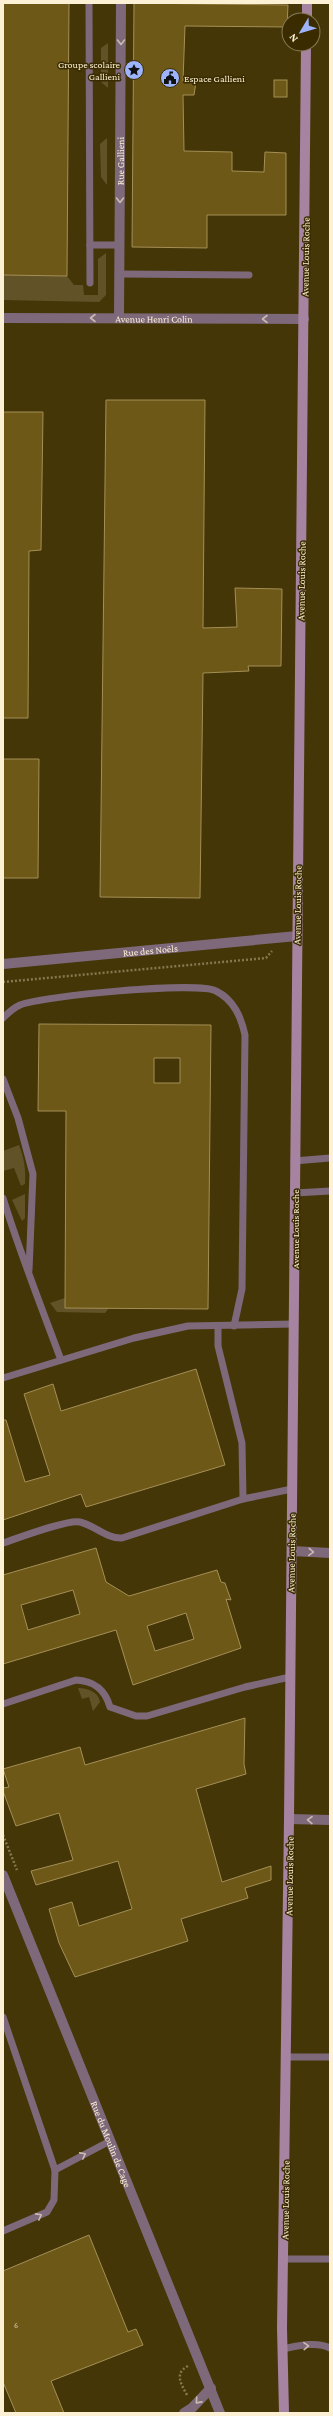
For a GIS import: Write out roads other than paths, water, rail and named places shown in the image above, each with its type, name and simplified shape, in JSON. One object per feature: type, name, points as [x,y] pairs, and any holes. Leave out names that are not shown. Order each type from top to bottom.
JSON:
[{"type":"main road","name":"Avenue Louis Roche","points":[[284,2413],[282,2350],[290,1819],[294,1161],[306,52]]},
{"type":"street","name":"Rue Gallieni","points":[[120,318],[121,3]]},
{"type":"street","name":"Avenue Henri Colin","points":[[3,318],[304,319]]},
{"type":"street","name":"Rue des Noëls","points":[[3,964],[297,936]]},
{"type":"street","points":[[292,1551],[330,1552]]},
{"type":"street","points":[[290,1819],[330,1820]]},
{"type":"street","name":"Rue du Moulin de Cage","points":[[3,1875],[220,2413]]},
{"type":"street","points":[[184,2413],[192,2408],[210,2388]]},
{"type":"lane","points":[[89,3],[90,283]]},
{"type":"lane","points":[[90,245],[120,245]]},
{"type":"lane","points":[[120,274],[249,275]]},
{"type":"lane","points":[[3,1018],[20,1005],[39,1000],[152,990],[206,988],[216,990],[233,1006],[239,1014],[245,1035],[242,1289],[234,1326]]},
{"type":"lane","points":[[3,1079],[18,1118],[33,1174],[29,1270]]},
{"type":"lane","points":[[294,1161],[330,1158]]},
{"type":"lane","points":[[295,1193],[330,1191]]},
{"type":"lane","points":[[3,1198],[29,1270],[34,1292],[61,1360]]},
{"type":"lane","points":[[3,1378],[134,1338],[188,1326],[294,1324]]},
{"type":"lane","points":[[218,1326],[218,1346],[242,1443],[243,1499]]},
{"type":"lane","points":[[3,1543],[74,1521],[88,1525],[112,1537],[122,1538],[243,1499],[292,1489]]},
{"type":"lane","points":[[3,1704],[76,1680],[83,1680],[99,1687],[107,1698],[110,1707],[136,1716],[147,1716],[245,1687],[290,1677]]},
{"type":"lane","points":[[3,2017],[55,2170],[54,2200],[46,2212],[3,2231]]},
{"type":"lane","points":[[286,2057],[330,2057]]},
{"type":"lane","points":[[55,2170],[110,2141]]},
{"type":"lane","points":[[284,2259],[330,2259]]},
{"type":"lane","points":[[282,2350],[301,2346],[324,2345],[330,2348]]},
{"type":"place","name":"Groupe scolaire Gallieni","points":[[134,70]]},
{"type":"place","name":"Espace Gallieni","points":[[170,78]]}]
